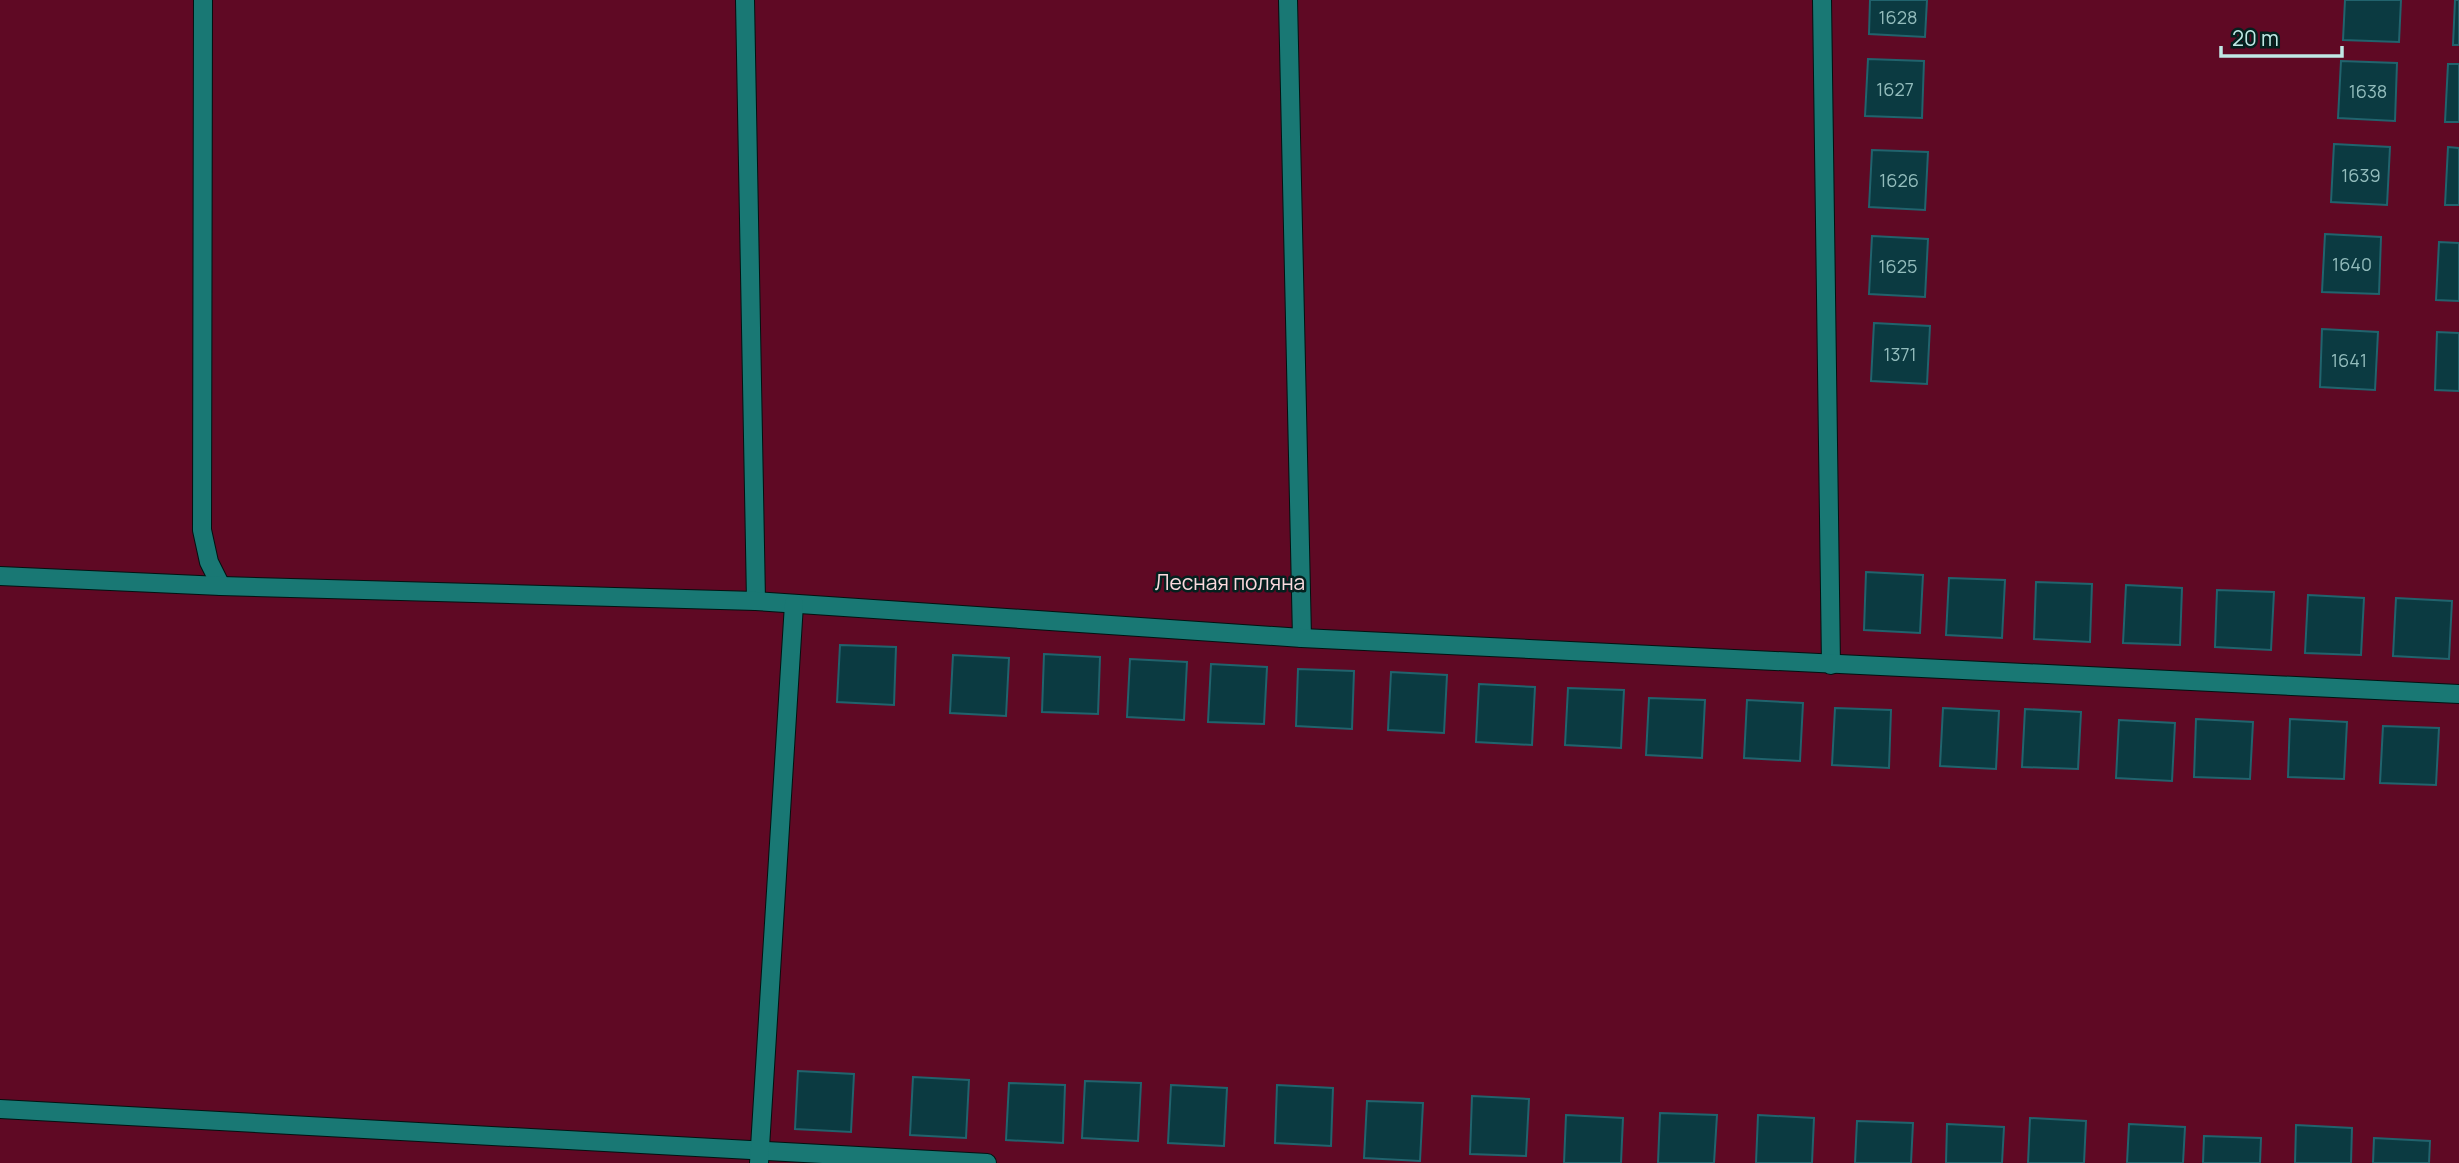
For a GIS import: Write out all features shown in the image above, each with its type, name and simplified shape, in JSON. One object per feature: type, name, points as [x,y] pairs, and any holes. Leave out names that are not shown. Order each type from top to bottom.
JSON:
[{"type":"street","points":[[203,0],[202,530],[209,562],[221,586]]},
{"type":"street","points":[[744,0],[756,601]]},
{"type":"street","points":[[1288,0],[1302,638]]},
{"type":"street","points":[[1822,0],[1830,665]]},
{"type":"street","points":[[0,576],[221,586],[756,601],[1302,638],[2459,694]]},
{"type":"street","points":[[759,1157],[794,604]]},
{"type":"street","points":[[0,1109],[759,1157],[987,1163]]},
{"type":"green space","name":"Лесная поляна","points":[[0,0],[2459,0],[2459,1163],[0,1163]]},
{"type":"building","points":[[1870,0],[1927,0],[1925,37],[1869,34]]},
{"type":"building","points":[[2345,0],[2401,0],[2399,42],[2343,40]]},
{"type":"building","points":[[2455,0],[2459,0],[2459,45],[2453,45]]},
{"type":"building","points":[[1868,59],[1924,61],[1922,118],[1865,116]]},
{"type":"building","points":[[2341,61],[2397,63],[2395,121],[2338,118]]},
{"type":"building","points":[[2448,64],[2459,64],[2459,122],[2445,122]]},
{"type":"building","points":[[2334,144],[2390,147],[2387,205],[2331,202]]},
{"type":"building","points":[[2448,147],[2459,148],[2459,205],[2445,205]]},
{"type":"building","points":[[1872,150],[1928,152],[1925,210],[1869,207]]},
{"type":"building","points":[[2325,234],[2381,237],[2379,294],[2322,292]]},
{"type":"building","points":[[1872,236],[1928,239],[1925,297],[1869,294]]},
{"type":"building","points":[[2439,242],[2459,243],[2459,301],[2436,300]]},
{"type":"building","points":[[1874,323],[1930,326],[1927,384],[1871,381]]},
{"type":"building","points":[[2322,329],[2378,332],[2375,390],[2320,387]]},
{"type":"building","points":[[2437,332],[2459,333],[2459,391],[2435,390]]},
{"type":"building","points":[[1866,572],[1923,575],[1920,633],[1864,630]]},
{"type":"building","points":[[1949,578],[2005,580],[2002,638],[1946,635]]},
{"type":"building","points":[[2036,582],[2092,584],[2090,642],[2034,639]]},
{"type":"building","points":[[2126,585],[2182,588],[2180,645],[2123,643]]},
{"type":"building","points":[[2217,590],[2274,592],[2271,650],[2215,647]]},
{"type":"building","points":[[2308,595],[2364,598],[2361,655],[2305,653]]},
{"type":"building","points":[[2396,598],[2452,601],[2449,659],[2393,656]]},
{"type":"building","points":[[840,645],[896,647],[894,705],[837,702]]},
{"type":"building","points":[[1044,654],[1100,657],[1098,714],[1042,712]]},
{"type":"building","points":[[953,655],[1009,658],[1006,716],[950,713]]},
{"type":"building","points":[[1130,659],[1187,662],[1184,720],[1127,717]]},
{"type":"building","points":[[1211,664],[1267,667],[1264,724],[1208,722]]},
{"type":"building","points":[[1298,669],[1354,671],[1352,729],[1296,726]]},
{"type":"building","points":[[1391,672],[1447,675],[1444,733],[1388,730]]},
{"type":"building","points":[[1479,684],[1535,687],[1532,745],[1476,742]]},
{"type":"building","points":[[1568,688],[1624,690],[1621,748],[1565,745]]},
{"type":"building","points":[[1649,698],[1705,700],[1702,758],[1646,755]]},
{"type":"building","points":[[1747,700],[1803,703],[1800,761],[1744,758]]},
{"type":"building","points":[[1835,708],[1891,710],[1889,768],[1832,765]]},
{"type":"building","points":[[1943,708],[1999,711],[1996,769],[1940,766]]},
{"type":"building","points":[[2025,709],[2081,712],[2078,769],[2022,767]]},
{"type":"building","points":[[2196,719],[2253,722],[2250,779],[2194,777]]},
{"type":"building","points":[[2290,719],[2347,722],[2344,779],[2288,777]]},
{"type":"building","points":[[2119,720],[2175,723],[2172,781],[2116,778]]},
{"type":"building","points":[[2383,726],[2439,728],[2436,785],[2380,783]]},
{"type":"building","points":[[798,1071],[854,1074],[851,1132],[795,1129]]},
{"type":"building","points":[[913,1077],[969,1080],[966,1138],[910,1135]]},
{"type":"building","points":[[1085,1081],[1141,1083],[1138,1141],[1082,1138]]},
{"type":"building","points":[[1009,1083],[1065,1085],[1063,1143],[1006,1140]]},
{"type":"building","points":[[1171,1085],[1227,1088],[1224,1146],[1168,1143]]},
{"type":"building","points":[[1277,1085],[1333,1088],[1331,1146],[1275,1143]]},
{"type":"building","points":[[1472,1096],[1529,1099],[1526,1156],[1470,1154]]},
{"type":"building","points":[[1367,1101],[1423,1103],[1420,1161],[1364,1158]]},
{"type":"building","points":[[1660,1113],[1717,1115],[1714,1163],[1658,1163]]},
{"type":"building","points":[[1566,1115],[1623,1118],[1621,1163],[1564,1163]]},
{"type":"building","points":[[1758,1115],[1814,1118],[1812,1163],[1756,1163]]},
{"type":"building","points":[[2030,1118],[2086,1121],[2084,1163],[2028,1163]]},
{"type":"building","points":[[1857,1121],[1913,1123],[1911,1163],[1855,1163]]},
{"type":"building","points":[[1947,1124],[2004,1127],[2002,1163],[1946,1163]]},
{"type":"building","points":[[2129,1124],[2185,1127],[2183,1163],[2127,1163]]},
{"type":"building","points":[[2296,1125],[2352,1128],[2351,1163],[2295,1163]]},
{"type":"building","points":[[2204,1136],[2261,1138],[2260,1163],[2203,1163]]},
{"type":"building","points":[[2374,1138],[2430,1141],[2429,1163],[2373,1163]]}]
